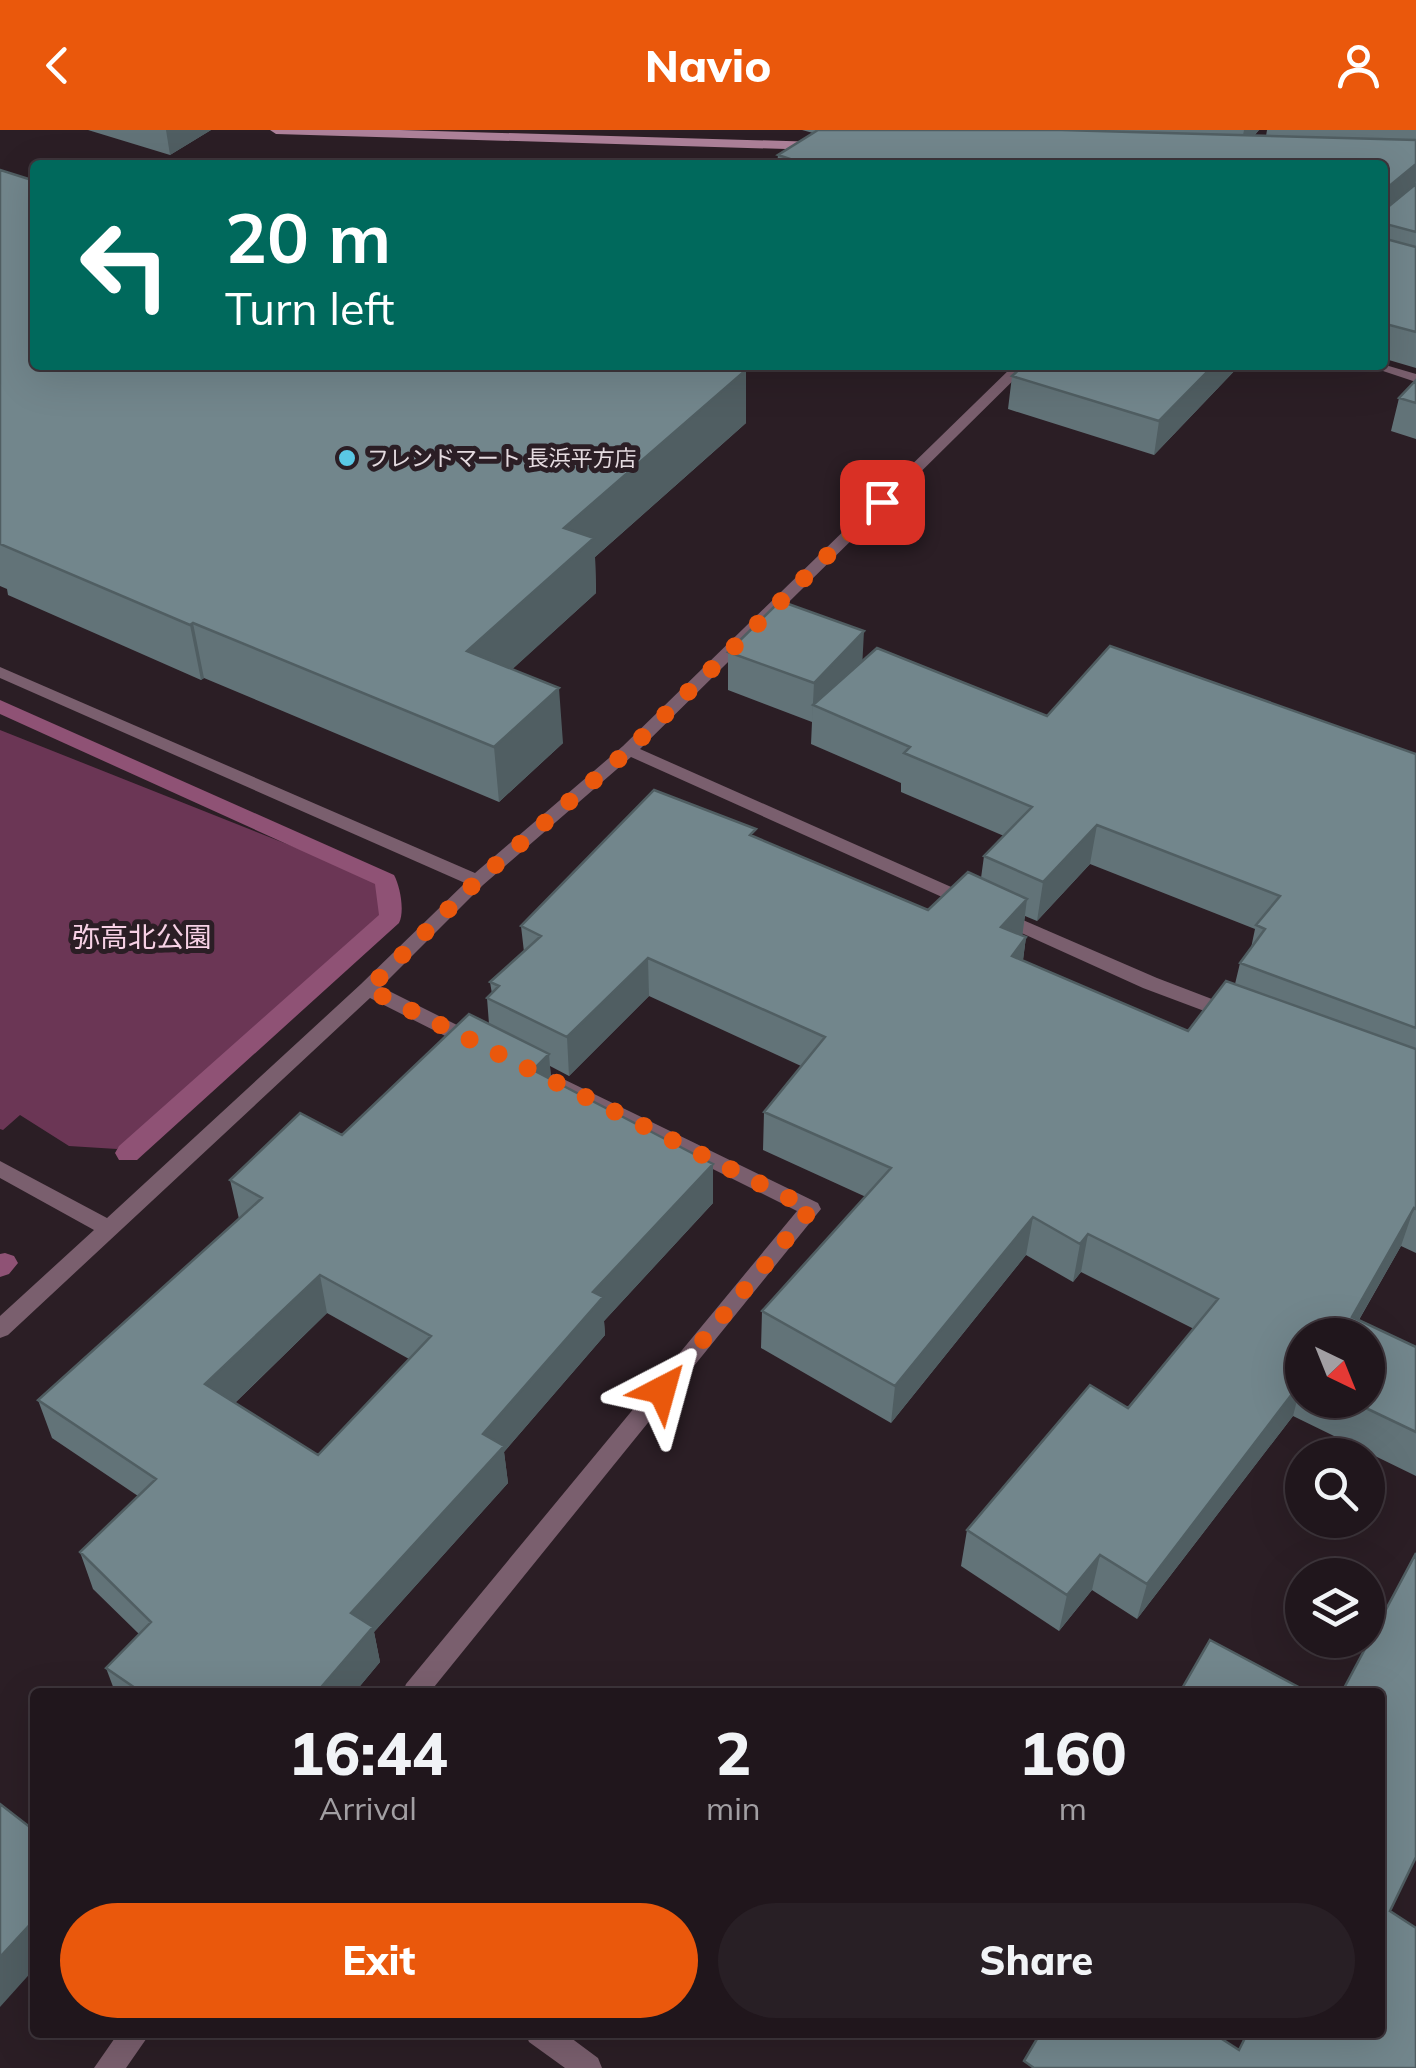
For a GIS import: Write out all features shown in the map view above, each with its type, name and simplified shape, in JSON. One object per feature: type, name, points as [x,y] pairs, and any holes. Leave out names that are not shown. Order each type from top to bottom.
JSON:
[{"type":"main road","points":[[276,130],[826,146]]},
{"type":"street","points":[[0,1329],[368,989],[477,881],[629,750],[1017,370]]},
{"type":"street","points":[[1388,370],[1416,378]]},
{"type":"street","points":[[0,672],[477,881]]},
{"type":"street","points":[[629,750],[1150,984],[1256,1023]]},
{"type":"street","points":[[368,989],[492,1050]]},
{"type":"street","points":[[418,1688],[811,1209],[527,1068]]},
{"type":"street","points":[[0,1168],[110,1228]]},
{"type":"street","points":[[108,2068],[132,2038]]},
{"type":"street","points":[[547,2038],[588,2068]]},
{"type":"green space","name":"弥高北公園","points":[[0,730],[365,875],[376,882],[386,914],[117,1149],[69,1146],[20,1115],[0,1129]]},
{"type":"building","points":[[818,130],[1061,130],[1416,140],[1416,164],[1388,187],[1388,160],[793,160],[778,155]]},
{"type":"building","points":[[0,170],[30,179],[30,370],[746,370],[564,528],[594,538],[467,651],[559,688],[494,747],[0,544]]},
{"type":"building","points":[[1416,184],[1416,232],[1390,225],[1388,205]]},
{"type":"building","points":[[1388,240],[1416,247],[1416,332],[1388,325]]},
{"type":"building","points":[[1019,370],[1209,370],[1159,421],[1012,376]]},
{"type":"building","points":[[1416,380],[1416,403],[1399,398]]},
{"type":"building","points":[[780,601],[864,631],[814,683],[728,652]]},
{"type":"building","points":[[1110,646],[1416,754],[1416,1028],[1240,963],[1265,929],[1256,925],[1280,896],[1097,825],[1043,882],[984,856],[1032,807],[904,753],[910,747],[813,705],[877,648],[1047,716]]},
{"type":"building","points":[[654,790],[756,829],[750,835],[928,910],[968,872],[1027,899],[1001,927],[1026,937],[1012,956],[1188,1031],[1226,981],[1416,1049],[1416,1209],[1354,1318],[1285,1318],[1285,1403],[1147,1584],[1100,1555],[1067,1595],[967,1530],[1090,1385],[1128,1408],[1218,1299],[1088,1234],[1080,1244],[1033,1217],[895,1386],[762,1311],[891,1168],[764,1112],[825,1037],[648,958],[567,1037],[487,998],[499,986],[490,982],[541,936],[521,926]]},
{"type":"building","points":[[469,1014],[549,1054],[533,1070],[713,1164],[593,1292],[603,1297],[483,1434],[504,1446],[351,1613],[373,1627],[320,1688],[135,1688],[106,1668],[151,1622],[80,1552],[156,1479],[38,1400],[262,1198],[230,1180],[300,1113],[342,1135]],"holes":[[[320,1275],[431,1336],[318,1455],[205,1384]]]},
{"type":"building","points":[[1385,1332],[1416,1347],[1416,1432],[1385,1417]]},
{"type":"building","points":[[1416,1553],[1416,1857],[1390,1911],[1416,1928],[1416,2068],[1034,2068],[1024,2061],[1037,2038],[1220,2038],[1239,2050],[1245,2038],[1385,2038],[1385,1688],[1344,1688],[1360,1658],[1385,1658],[1385,1611]]},
{"type":"building","points":[[1210,1640],[1300,1688],[1182,1688]]},
{"type":"building","points":[[0,1804],[30,1827],[30,1924],[0,1957]]},
{"type":"waterway","points":[[0,706],[386,880],[391,917],[128,1153]]},
{"type":"waterway","points":[[0,1267],[5,1263]]},
{"type":"place","name":"フレンドマート 長浜平方店","points":[[347,458]]},
{"type":"route","points":[[662,1390],[811,1209],[368,989],[477,881],[629,750],[882,502]]}]
